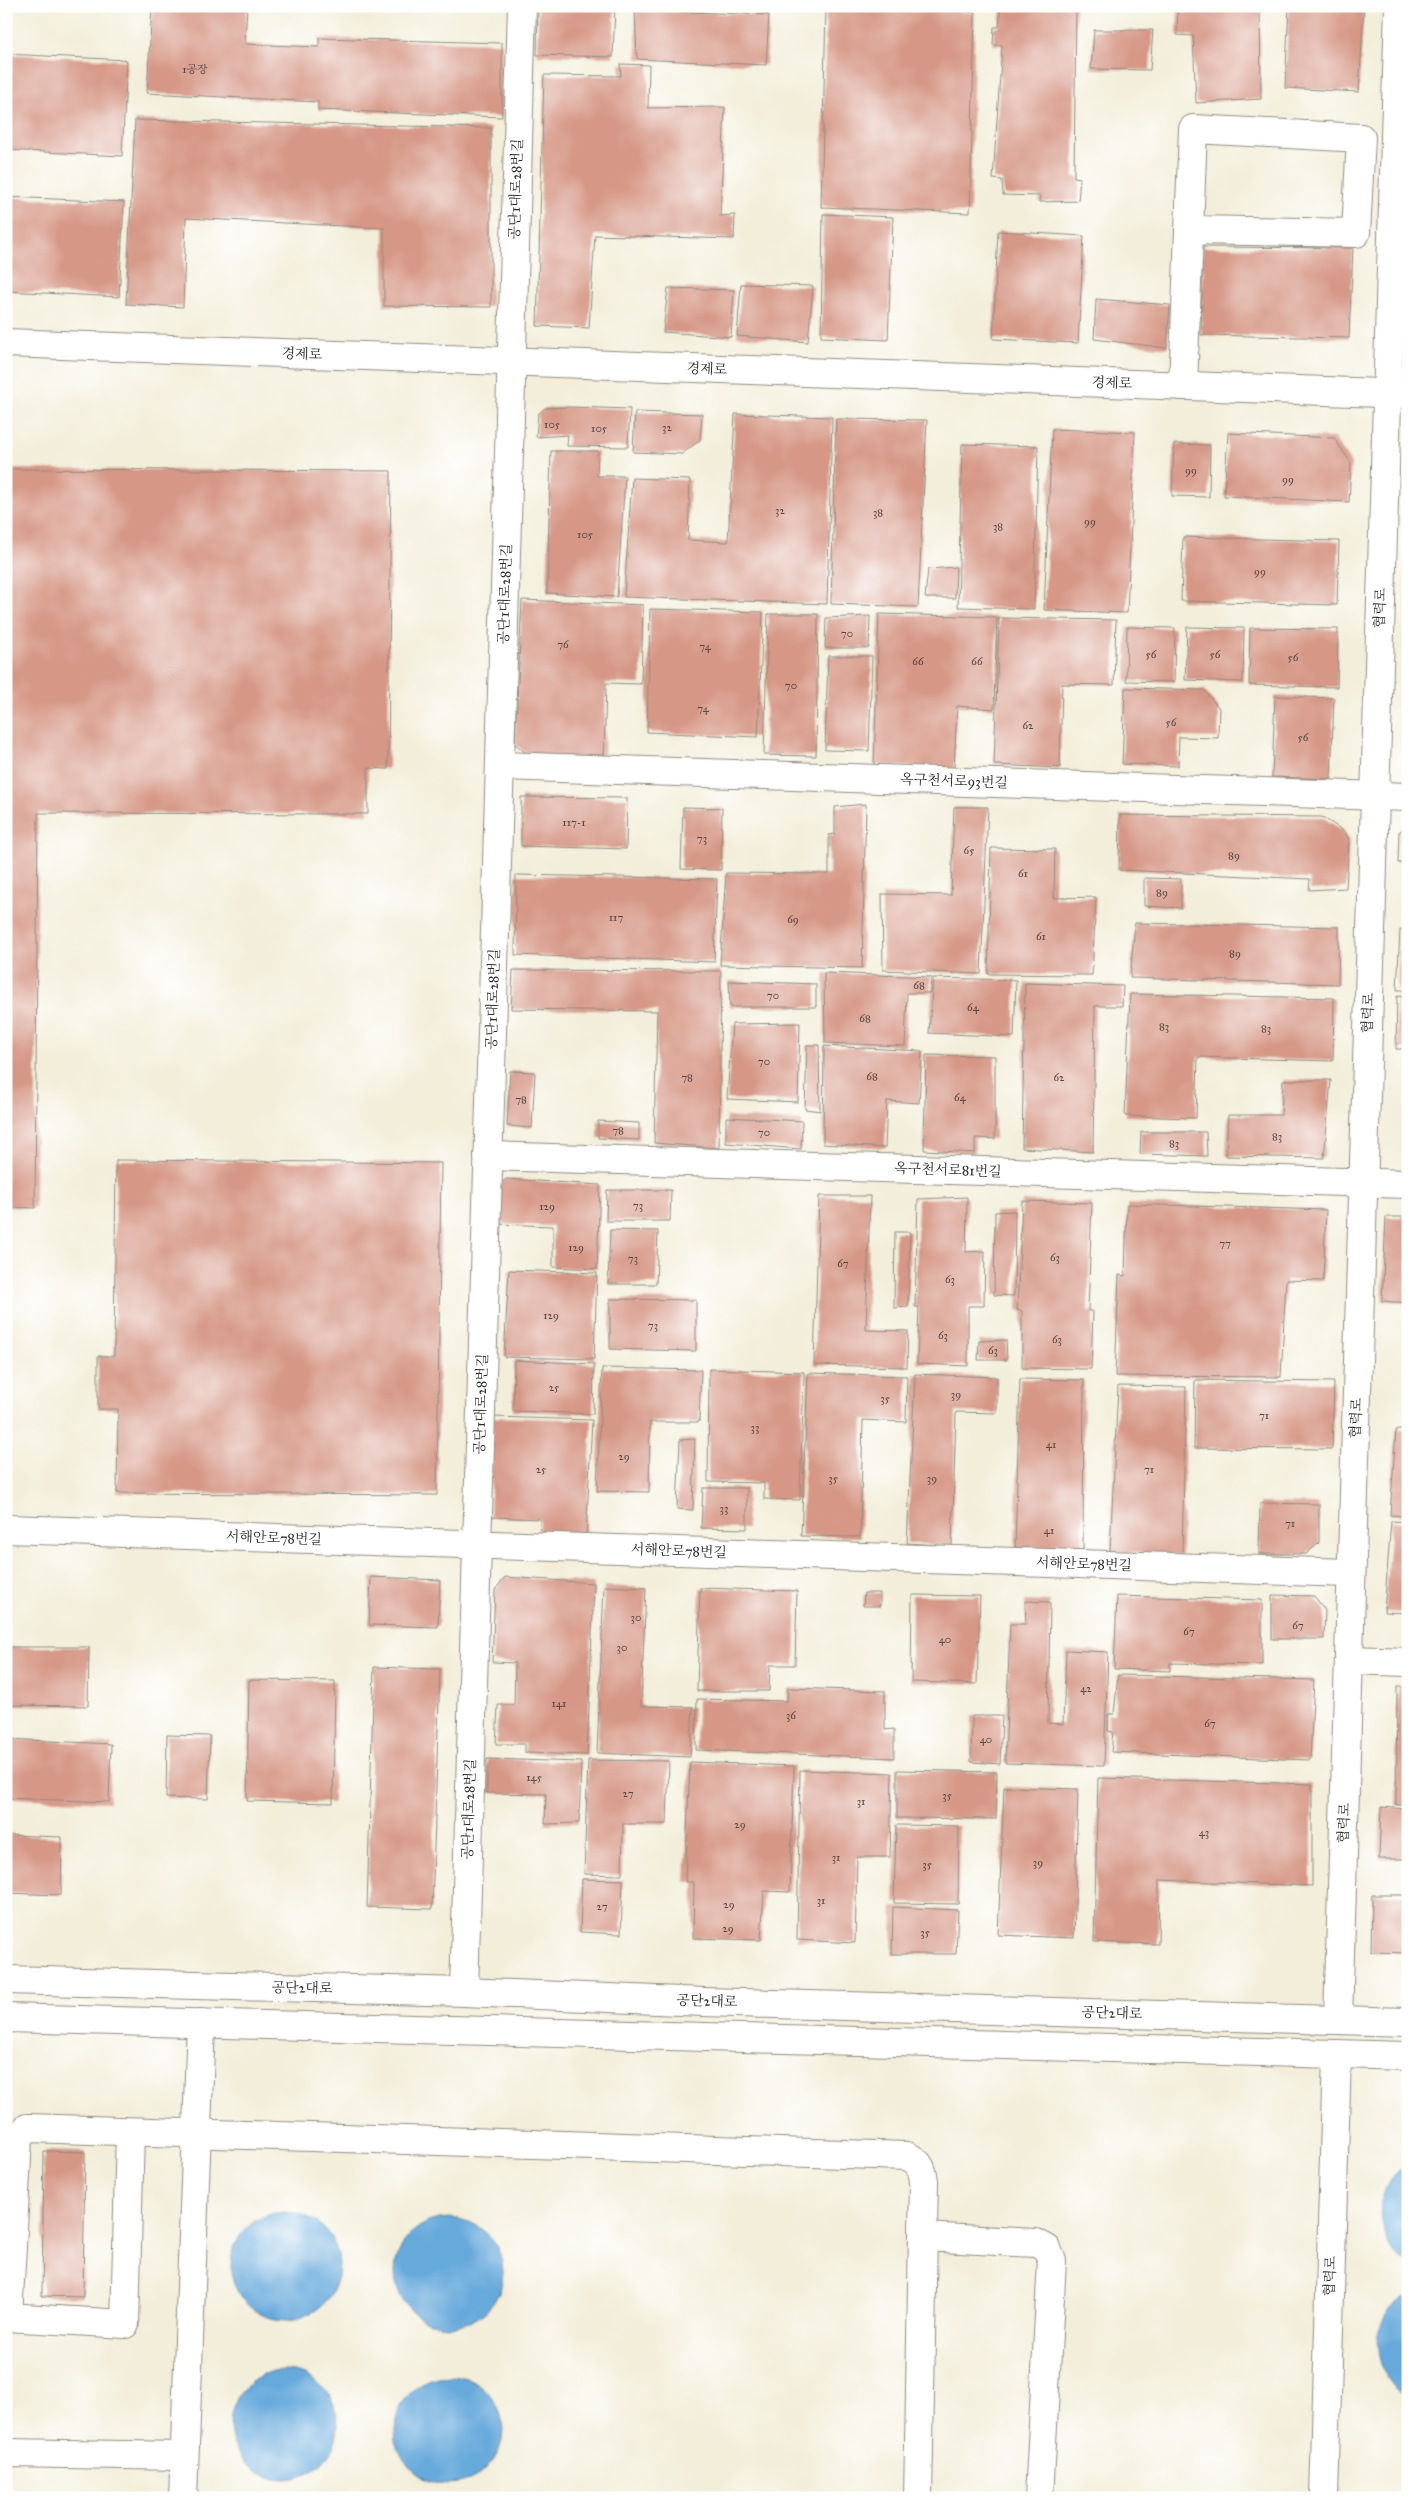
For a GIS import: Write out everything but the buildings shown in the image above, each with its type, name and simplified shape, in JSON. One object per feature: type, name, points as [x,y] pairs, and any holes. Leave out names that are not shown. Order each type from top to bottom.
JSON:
[{"type":"street","name":"공단1대로28번길","points":[[463,2030],[522,6]]},
{"type":"street","name":"협력로","points":[[1324,2498],[1375,796],[1397,394],[1399,6]]},
{"type":"street","points":[[1183,386],[1189,230],[1193,129],[1361,138],[1356,233],[1189,230]]},
{"type":"street","name":"경제로","points":[[6,343],[1397,394]]},
{"type":"street","name":"옥구천서로93번길","points":[[500,766],[1408,797]]},
{"type":"street","name":"옥구천서로81번길","points":[[488,1156],[1408,1184]]},
{"type":"street","name":"서해안로78번길","points":[[6,1529],[1352,1573]]},
{"type":"street","points":[[1349,1660],[1408,1662]]},
{"type":"street","name":"공단2대로","points":[[6,1980],[464,1992],[704,2002],[1408,2022]]},
{"type":"street","points":[[6,2018],[1408,2056]]},
{"type":"street","points":[[183,2498],[201,2022]]},
{"type":"street","points":[[130,2132],[125,2324],[7,2317],[18,2140],[22,2132],[27,2128],[907,2156],[917,2161],[923,2170],[918,2498]]},
{"type":"street","points":[[923,2237],[1036,2243],[1046,2249],[1052,2261],[1039,2498]]},
{"type":"street","points":[[6,2453],[184,2456]]},
{"type":"water","points":[[1408,2164],[1408,2265],[1397,2255],[1389,2242],[1383,2229],[1381,2214],[1387,2187],[1396,2174]]},
{"type":"water","points":[[285,2212],[295,2213],[315,2221],[323,2228],[330,2236],[338,2256],[338,2276],[330,2296],[323,2304],[315,2311],[295,2319],[285,2320],[275,2319],[255,2311],[247,2304],[240,2296],[232,2276],[231,2266],[232,2256],[240,2236],[247,2228],[255,2221],[275,2213]]},
{"type":"water","points":[[449,2218],[459,2219],[479,2227],[487,2234],[494,2242],[502,2262],[502,2282],[494,2302],[487,2310],[479,2317],[459,2325],[449,2326],[439,2325],[419,2317],[411,2310],[404,2302],[396,2282],[395,2272],[396,2262],[404,2242],[411,2234],[419,2227],[439,2219]]},
{"type":"water","points":[[1408,2295],[1408,2400],[1395,2389],[1386,2375],[1380,2361],[1378,2347],[1380,2332],[1385,2318],[1394,2306]]},
{"type":"water","points":[[284,2371],[294,2372],[314,2380],[322,2387],[329,2395],[337,2415],[337,2435],[329,2455],[322,2463],[314,2470],[294,2478],[284,2479],[274,2478],[254,2470],[246,2463],[239,2455],[231,2435],[230,2425],[231,2415],[239,2395],[246,2387],[254,2380],[274,2372]]},
{"type":"water","points":[[449,2376],[470,2380],[487,2392],[499,2409],[503,2430],[499,2451],[487,2468],[470,2480],[449,2484],[428,2480],[411,2468],[399,2451],[395,2430],[399,2409],[411,2392],[428,2380]]}]
